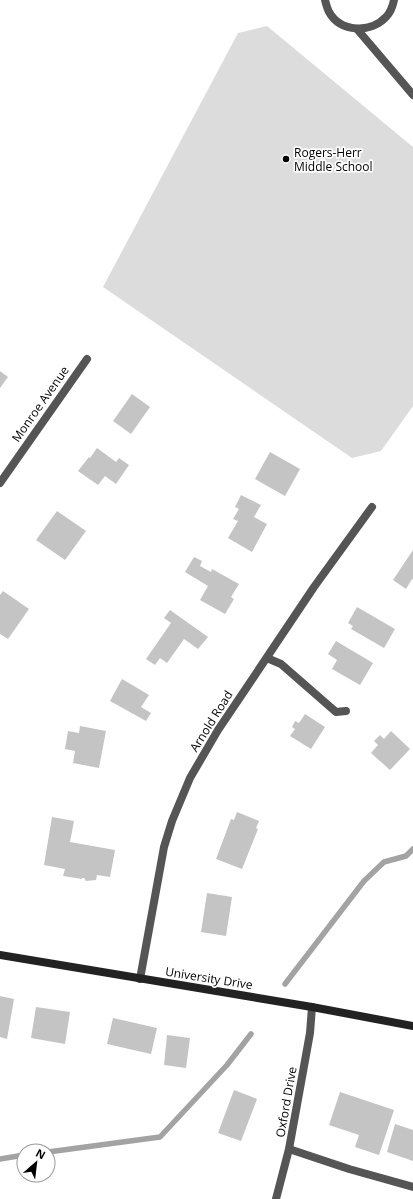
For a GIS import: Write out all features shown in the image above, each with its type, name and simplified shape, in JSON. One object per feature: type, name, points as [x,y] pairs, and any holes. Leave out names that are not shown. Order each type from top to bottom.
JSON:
[{"type":"main road","name":"University Drive","points":[[0,955],[312,1007],[413,1026]]},
{"type":"street","points":[[325,0],[330,13],[342,24],[357,29],[374,26],[387,16],[394,0]]},
{"type":"street","points":[[357,29],[413,95]]},
{"type":"street","name":"Monroe Avenue","points":[[0,483],[87,358]]},
{"type":"street","name":"Arnold Road","points":[[140,979],[164,847],[174,814],[190,778],[218,730],[314,587],[372,507]]},
{"type":"street","points":[[267,658],[280,664],[336,712],[346,711]]},
{"type":"street","name":"Oxford Drive","points":[[276,1199],[289,1149],[310,1033],[312,1007]]},
{"type":"street","points":[[289,1149],[349,1169],[413,1187]]},
{"type":"shaded area","name":"Rogers-Herr Middle School","points":[[267,26],[413,147],[413,406],[381,451],[352,458],[103,287],[238,33]]},
{"type":"building","points":[[0,371],[8,377],[0,388]]},
{"type":"building","points":[[132,394],[150,407],[131,434],[113,421]]},
{"type":"building","points":[[97,448],[116,462],[119,458],[129,465],[116,484],[105,476],[98,485],[78,471]]},
{"type":"building","points":[[270,452],[300,469],[285,496],[255,479]]},
{"type":"building","points":[[241,495],[261,505],[254,517],[267,524],[252,552],[228,538],[238,521],[233,519],[239,509],[235,507]]},
{"type":"building","points":[[57,511],[86,531],[65,560],[36,540]]},
{"type":"building","points":[[413,550],[413,580],[412,579],[406,589],[393,580]]},
{"type":"building","points":[[194,557],[202,561],[200,566],[211,572],[212,569],[239,584],[231,597],[234,599],[225,614],[200,600],[208,586],[185,572]]},
{"type":"building","points":[[3,591],[29,609],[8,639],[0,634],[0,595]]},
{"type":"building","points":[[357,607],[395,629],[384,648],[351,629],[353,626],[348,623]]},
{"type":"building","points":[[170,610],[208,637],[198,649],[184,639],[167,663],[160,658],[155,665],[146,659],[171,623],[164,618]]},
{"type":"building","points":[[336,641],[373,663],[360,685],[332,669],[337,660],[328,654]]},
{"type":"building","points":[[122,679],[149,695],[141,707],[151,713],[146,721],[110,701]]},
{"type":"building","points":[[305,714],[325,727],[311,749],[290,736],[295,729],[292,727],[295,721],[299,723]]},
{"type":"building","points":[[80,726],[106,731],[99,768],[73,763],[75,751],[65,749],[68,731],[79,733]]},
{"type":"building","points":[[391,731],[410,749],[390,770],[371,753],[378,745],[374,741],[380,735],[384,739]]},
{"type":"building","points":[[237,812],[259,821],[256,828],[258,829],[242,869],[216,859],[231,819],[234,820]]},
{"type":"building","points":[[52,817],[74,821],[70,842],[115,850],[110,877],[97,875],[96,880],[86,881],[84,878],[63,876],[65,869],[44,865]]},
{"type":"building","points":[[207,893],[232,897],[226,936],[201,932]]},
{"type":"building","points":[[0,996],[14,999],[7,1039],[0,1037]]},
{"type":"building","points":[[36,1007],[70,1012],[65,1044],[31,1038]]},
{"type":"building","points":[[113,1018],[157,1028],[151,1054],[107,1044]]},
{"type":"building","points":[[167,1035],[190,1038],[186,1068],[164,1065]]},
{"type":"building","points":[[234,1090],[257,1099],[241,1141],[218,1133]]},
{"type":"building","points":[[340,1092],[394,1110],[379,1155],[355,1147],[359,1135],[329,1125]]},
{"type":"building","points":[[395,1124],[413,1130],[413,1161],[387,1152]]},
{"type":"waterway","points":[[285,984],[364,881],[384,862],[406,856],[413,849]]},
{"type":"waterway","points":[[56,1151],[160,1137],[227,1065],[251,1034]]},
{"type":"waterway","points":[[0,1159],[16,1156]]},
{"type":"place","name":"Rogers-Herr Middle School","points":[[286,159]]}]
